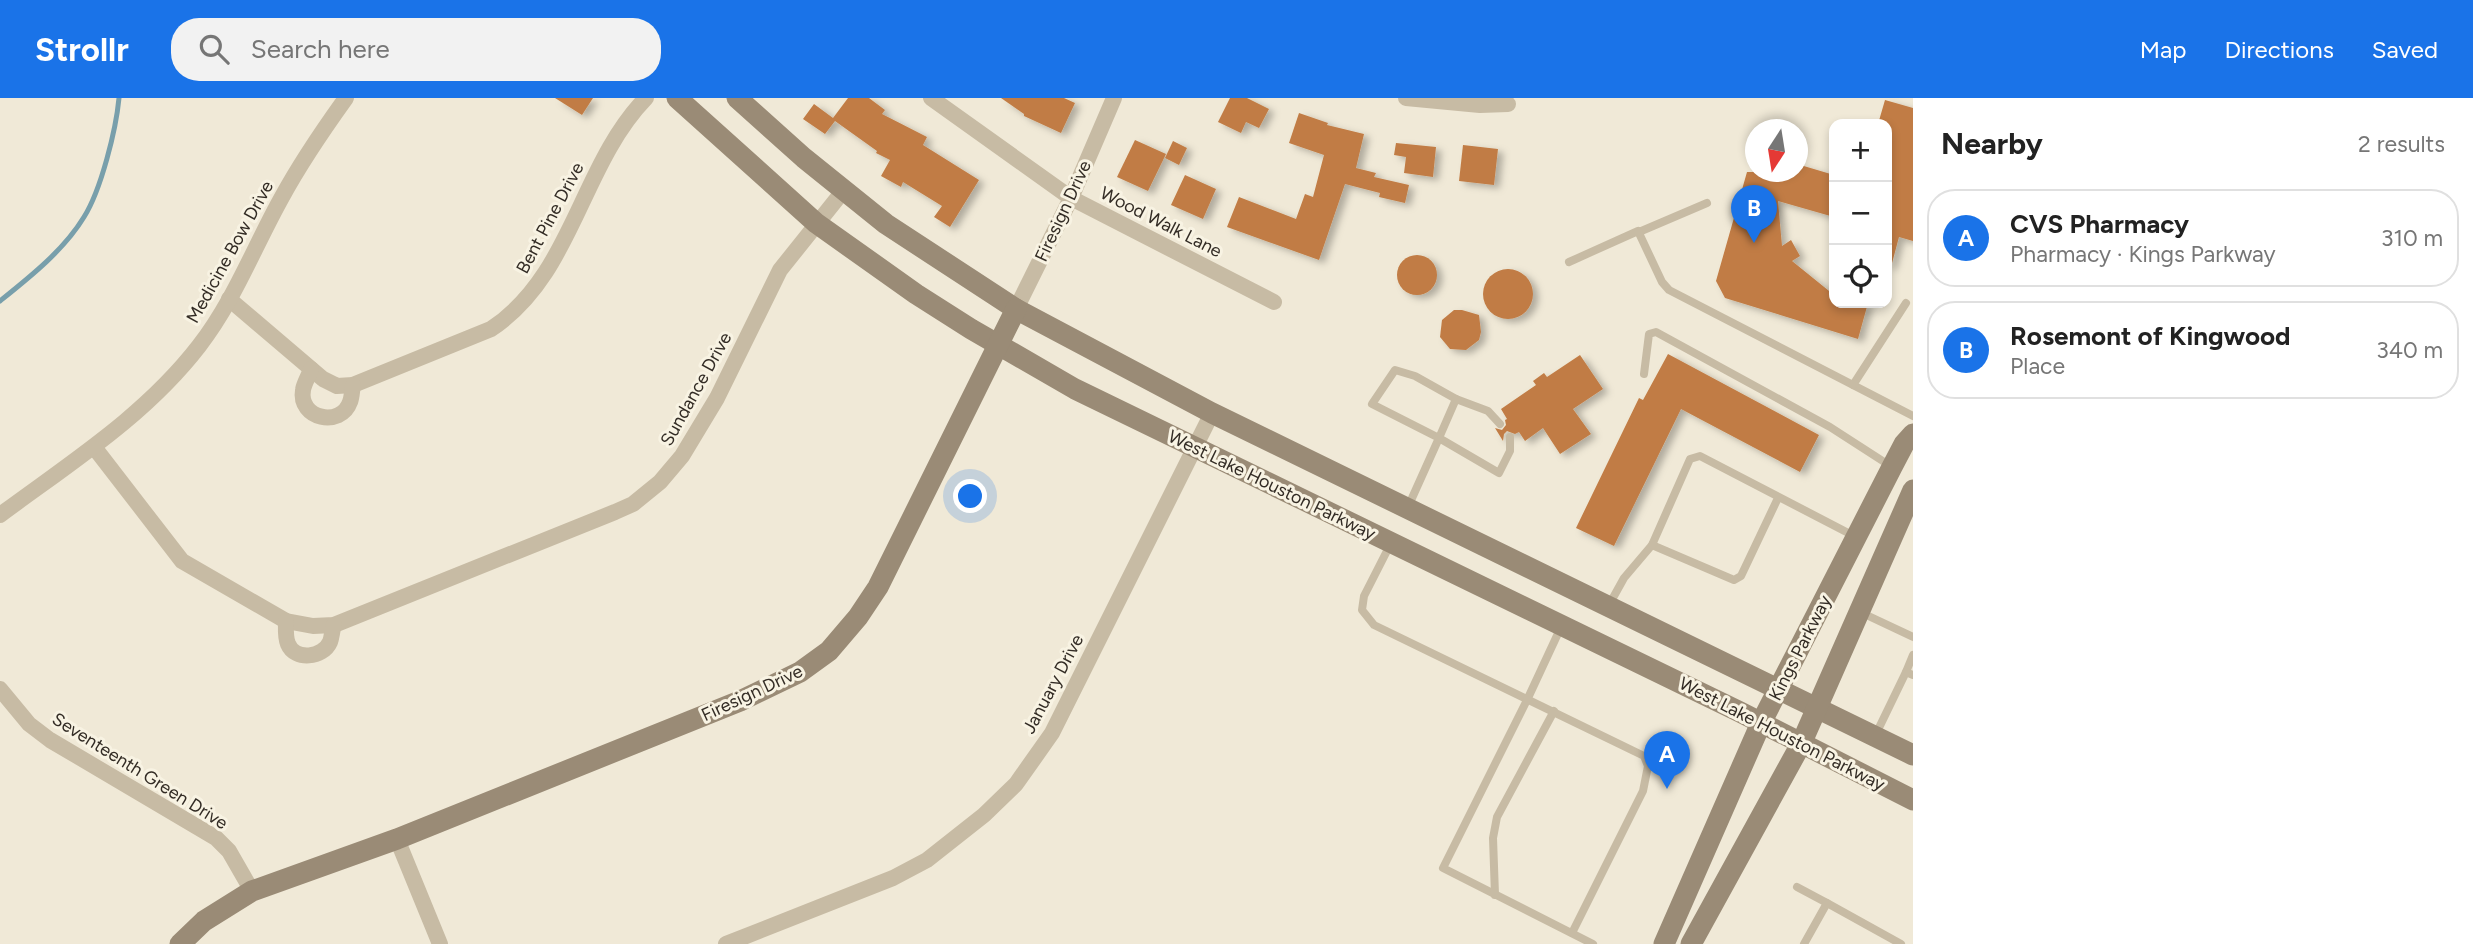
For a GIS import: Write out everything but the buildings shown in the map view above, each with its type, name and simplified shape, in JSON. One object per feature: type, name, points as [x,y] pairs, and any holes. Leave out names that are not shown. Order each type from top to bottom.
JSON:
[{"type":"main road","name":"West Lake Houston Parkway","points":[[677,98],[816,223],[916,294],[997,346],[1074,389],[1392,542],[1913,800]]},
{"type":"main road","name":"West Lake Houston Parkway","points":[[737,98],[804,158],[887,224],[1016,309],[1212,412],[1913,755]]},
{"type":"main road","name":"Firesign Drive","points":[[180,944],[204,922],[253,891],[397,839],[740,701],[800,672],[828,651],[858,617],[878,587],[1016,309]]},
{"type":"main road","name":"Kings Parkway","points":[[1664,944],[1761,723],[1903,444],[1913,434]]},
{"type":"main road","points":[[1691,944],[1819,709],[1913,490]]},
{"type":"main road","points":[[1392,542],[1408,508]]},
{"type":"street","name":"Medicine Bow Drive","points":[[0,515],[94,447],[170,382],[201,344],[229,299],[287,187],[346,98]]},
{"type":"street","name":"Bent Pine Drive","points":[[353,385],[491,328],[511,316],[550,268],[613,138],[646,98]]},
{"type":"street","name":"Wood Walk Lane","points":[[931,98],[1071,198],[1274,302]]},
{"type":"street","name":"Firesign Drive","points":[[1016,309],[1071,198],[1114,98]]},
{"type":"street","points":[[1406,98],[1480,105],[1508,104]]},
{"type":"street","name":"Sundance Drive","points":[[94,447],[182,561],[286,621],[313,626],[334,625],[615,512],[632,504],[660,482],[682,456],[717,398],[780,270],[844,190]]},
{"type":"street","points":[[229,299],[323,379],[337,386],[353,385],[350,402],[345,410],[331,418],[321,418],[305,407],[303,389],[311,369]]},
{"type":"street","name":"January Drive","points":[[726,944],[893,878],[927,860],[975,823],[1016,784],[1052,733],[1212,412]]},
{"type":"street","points":[[286,621],[288,644],[294,652],[303,656],[315,655],[326,648],[334,625]]},
{"type":"street","name":"Seventeenth Green Drive","points":[[0,689],[29,724],[50,740],[216,838],[229,851],[253,891]]},
{"type":"street","points":[[397,839],[440,944]]},
{"type":"lane","points":[[1569,262],[1707,203]]},
{"type":"lane","points":[[1639,232],[1662,282],[1669,290],[1913,416]]},
{"type":"lane","points":[[1853,385],[1906,303]]},
{"type":"lane","points":[[1644,374],[1649,334],[1656,332],[1830,427],[1892,467]]},
{"type":"lane","points":[[1500,424],[1488,411],[1457,399],[1415,376],[1395,370],[1372,404],[1499,472],[1510,451],[1510,437]]},
{"type":"lane","points":[[1408,508],[1457,399]]},
{"type":"lane","points":[[1609,606],[1623,578],[1652,545],[1690,459],[1700,456],[1856,537]]},
{"type":"lane","points":[[1652,545],[1734,580],[1741,576],[1778,498]]},
{"type":"lane","points":[[1392,542],[1364,596],[1362,610],[1374,625],[1644,756],[1648,766],[1643,791],[1572,933]]},
{"type":"lane","points":[[1860,612],[1913,637]]},
{"type":"lane","points":[[1561,626],[1443,868],[1593,944]]},
{"type":"lane","points":[[1875,736],[1909,673],[1913,655]]},
{"type":"lane","points":[[1495,895],[1493,838],[1497,817],[1554,711]]},
{"type":"lane","points":[[1797,887],[1901,944]]},
{"type":"lane","points":[[1804,944],[1827,903]]},
{"type":"waterway","points":[[0,301],[57,252],[84,217],[107,159],[119,98]]},
{"type":"place","name":"Rosemont of Kingwood","points":[[1754,243]]},
{"type":"place","name":"CVS Pharmacy","points":[[1667,789]]}]
